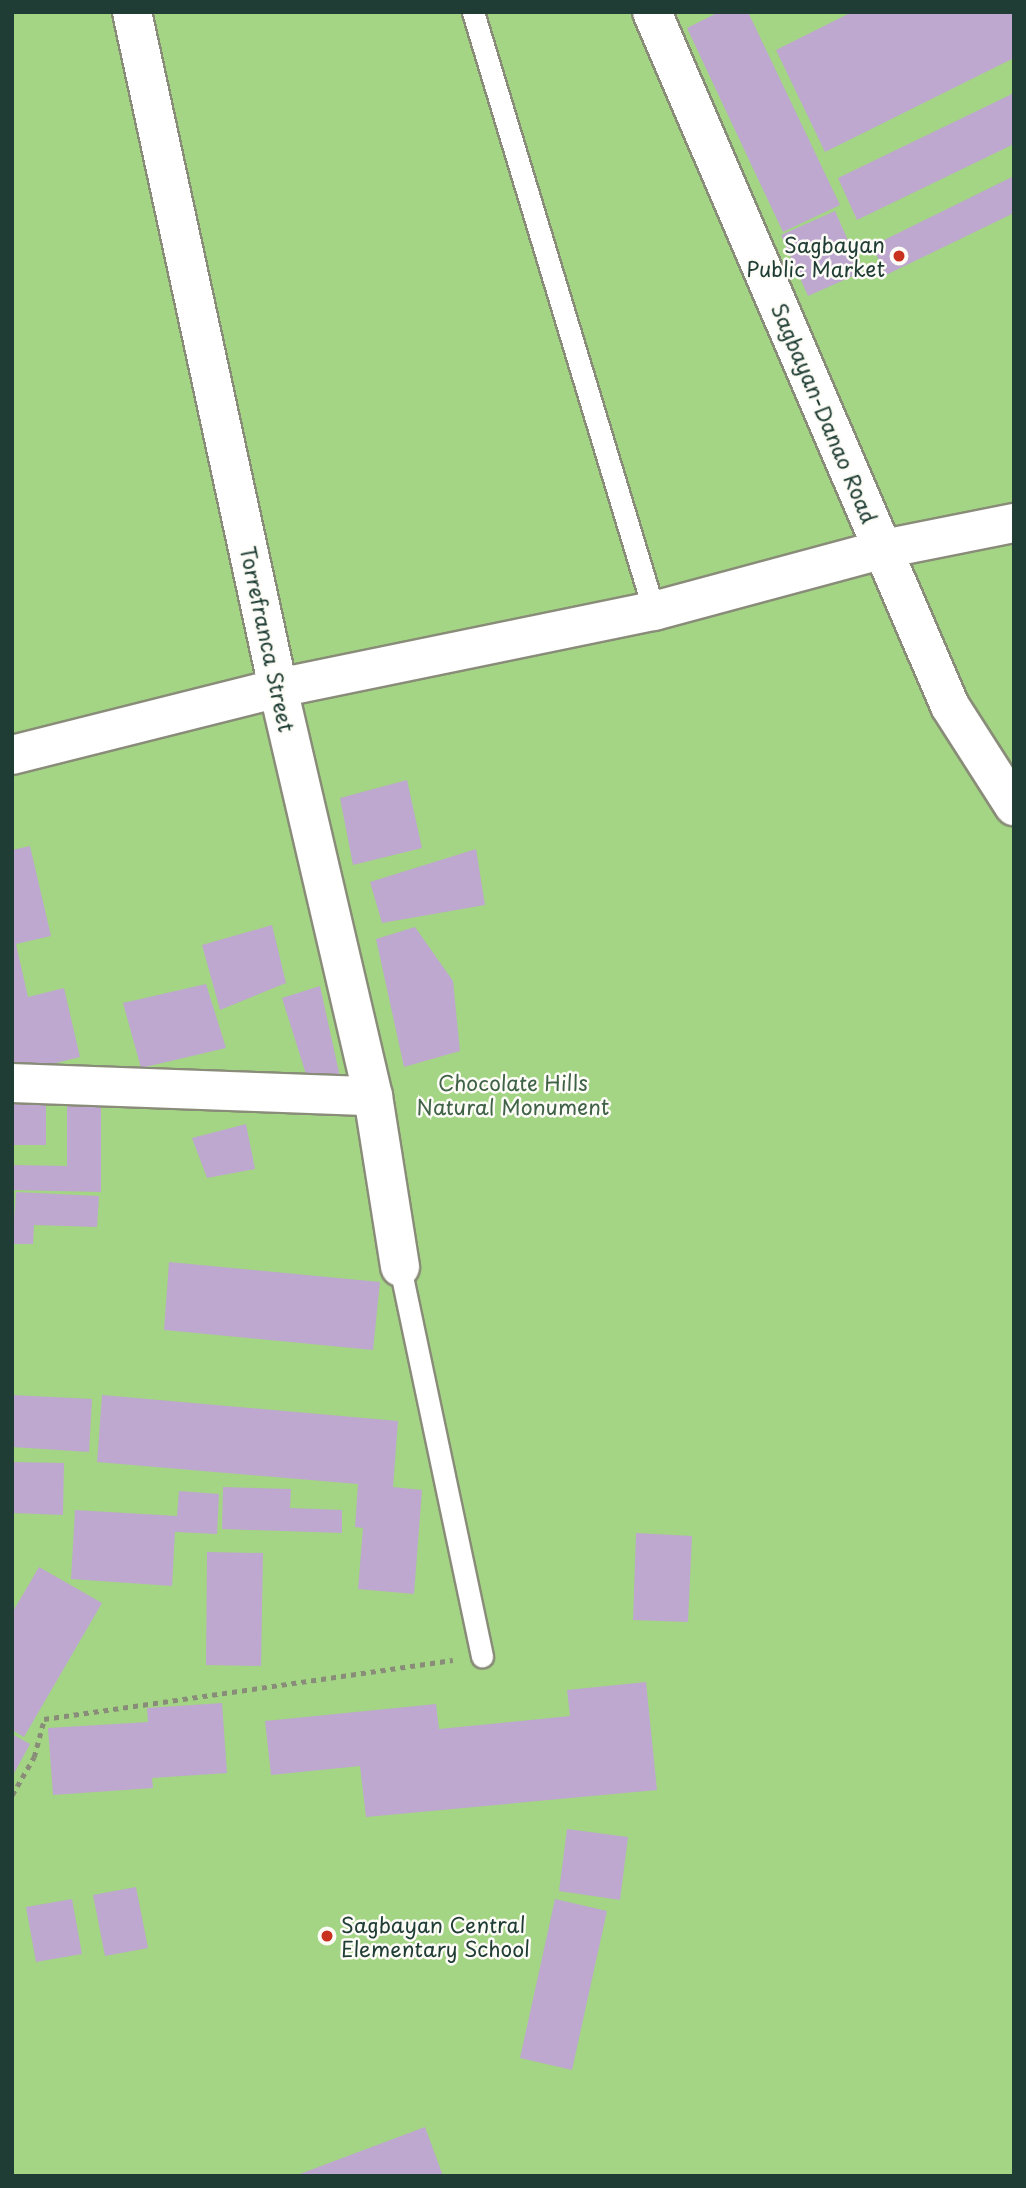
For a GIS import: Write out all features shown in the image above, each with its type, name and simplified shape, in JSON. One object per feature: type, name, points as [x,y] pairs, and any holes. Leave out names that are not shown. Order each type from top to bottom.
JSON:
[{"type":"street","name":"Torrefranca Street","points":[[132,12],[278,688],[373,1096],[400,1267]]},
{"type":"street","name":"Sagbayan-Danao Road","points":[[652,12],[950,706],[1014,806]]},
{"type":"street","points":[[12,755],[278,688],[654,611],[884,549],[1014,523]]},
{"type":"street","points":[[12,1083],[373,1096]]},
{"type":"lane","points":[[473,12],[654,611]]},
{"type":"lane","points":[[400,1267],[482,1656]]},
{"type":"path","points":[[12,1795],[34,1757],[44,1719],[482,1656]]},
{"type":"green space","name":"Chocolate Hills Natural Monument","points":[[12,12],[1014,12],[1014,2176],[12,2176]]},
{"type":"building","points":[[719,12],[748,12],[840,205],[783,232],[687,28]]},
{"type":"building","points":[[852,12],[1014,12],[1014,58],[825,152],[776,50]]},
{"type":"building","points":[[1014,93],[1014,144],[857,220],[838,178]]},
{"type":"building","points":[[1014,176],[1014,213],[886,275],[872,246]]},
{"type":"building","points":[[835,211],[862,272],[808,296],[781,235]]},
{"type":"building","points":[[407,780],[422,848],[353,865],[340,798]]},
{"type":"building","points":[[30,846],[51,936],[16,944],[28,997],[64,988],[80,1057],[12,1074],[12,850]]},
{"type":"building","points":[[476,849],[485,905],[382,923],[370,882]]},
{"type":"building","points":[[272,925],[286,983],[220,1010],[202,945]]},
{"type":"building","points":[[415,927],[453,981],[460,1051],[404,1067],[376,939]]},
{"type":"building","points":[[206,984],[226,1048],[141,1068],[123,1003]]},
{"type":"building","points":[[320,986],[340,1077],[310,1087],[282,998]]},
{"type":"building","points":[[67,1090],[101,1090],[101,1192],[12,1190],[12,1165],[67,1166]]},
{"type":"building","points":[[12,1095],[46,1095],[46,1145],[12,1145]]},
{"type":"building","points":[[246,1124],[255,1169],[207,1178],[192,1138]]},
{"type":"building","points":[[16,1192],[99,1196],[97,1227],[34,1225],[33,1244],[12,1244]]},
{"type":"building","points":[[169,1262],[380,1282],[373,1350],[164,1330]]},
{"type":"building","points":[[12,1395],[92,1399],[89,1452],[12,1447]]},
{"type":"building","points":[[102,1395],[398,1421],[393,1487],[422,1490],[414,1594],[358,1589],[363,1528],[355,1527],[358,1484],[97,1462]]},
{"type":"building","points":[[12,1462],[64,1463],[63,1515],[12,1513]]},
{"type":"building","points":[[223,1487],[291,1489],[290,1508],[342,1510],[342,1533],[222,1529]]},
{"type":"building","points":[[179,1491],[219,1494],[217,1534],[175,1532],[172,1586],[71,1579],[75,1510],[177,1516]]},
{"type":"building","points":[[636,1533],[692,1536],[688,1622],[633,1620]]},
{"type":"building","points":[[207,1552],[263,1553],[261,1666],[206,1665]]},
{"type":"building","points":[[39,1567],[102,1603],[24,1737],[12,1730],[12,1613]]},
{"type":"building","points":[[646,1682],[657,1790],[366,1817],[360,1766],[271,1775],[265,1721],[436,1704],[439,1729],[570,1716],[567,1690]]},
{"type":"building","points":[[222,1703],[227,1773],[152,1778],[153,1788],[53,1795],[48,1728],[148,1722],[147,1708]]},
{"type":"building","points":[[12,1734],[30,1744],[12,1777]]},
{"type":"building","points":[[567,1829],[628,1837],[620,1900],[559,1891]]},
{"type":"building","points":[[136,1887],[148,1948],[105,1956],[93,1895]]},
{"type":"building","points":[[72,1899],[82,1954],[36,1962],[26,1907]]},
{"type":"building","points":[[555,1899],[607,1911],[572,2070],[520,2058]]},
{"type":"building","points":[[425,2127],[443,2176],[297,2176],[297,2175]]},
{"type":"place","name":"Sagbayan Public Market","points":[[899,256]]},
{"type":"place","name":"Sagbayan Central Elementary School","points":[[327,1936]]}]
